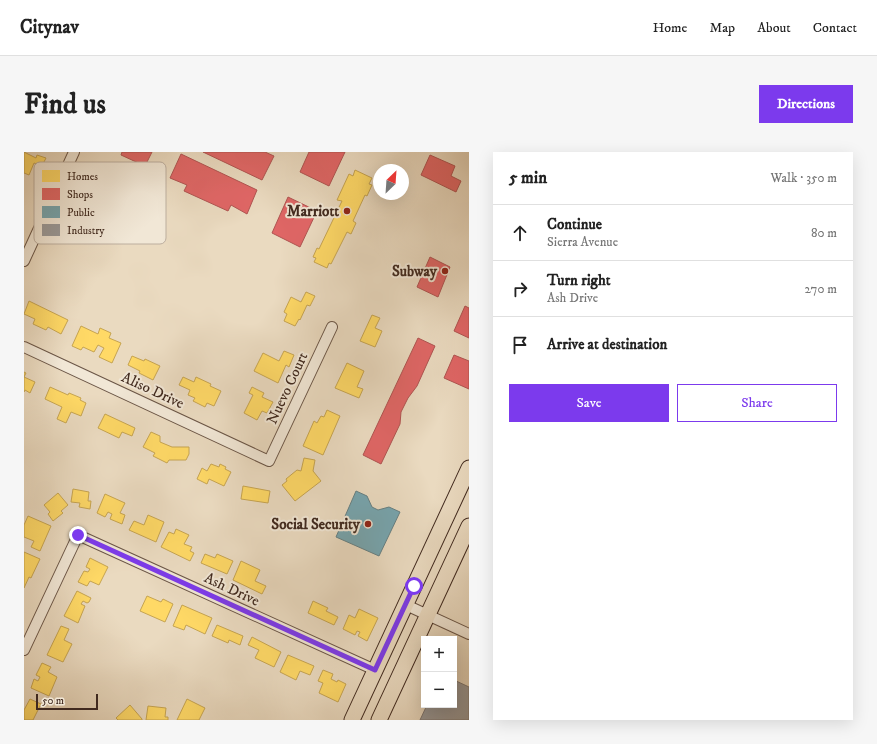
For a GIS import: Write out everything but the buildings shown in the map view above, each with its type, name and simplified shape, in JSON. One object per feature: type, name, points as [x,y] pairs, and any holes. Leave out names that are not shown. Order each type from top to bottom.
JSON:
[{"type":"main road","points":[[352,720],[469,468]]},
{"type":"main road","points":[[379,720],[469,526]]},
{"type":"street","points":[[69,162],[74,152]]},
{"type":"street","points":[[24,260],[34,238]]},
{"type":"street","name":"Nuevo Court","points":[[269,461],[332,327]]},
{"type":"street","name":"Aliso Drive","points":[[24,347],[269,461]]},
{"type":"street","name":"Ash Drive","points":[[24,650],[78,535],[375,670]]},
{"type":"street","points":[[406,605],[469,634]]},
{"type":"place","name":"Marriott","points":[[347,211]]},
{"type":"place","name":"Subway","points":[[445,271]]},
{"type":"place","name":"Social Security","points":[[368,524]]},
{"type":"route","points":[[78,535],[375,670],[414,586]]}]
